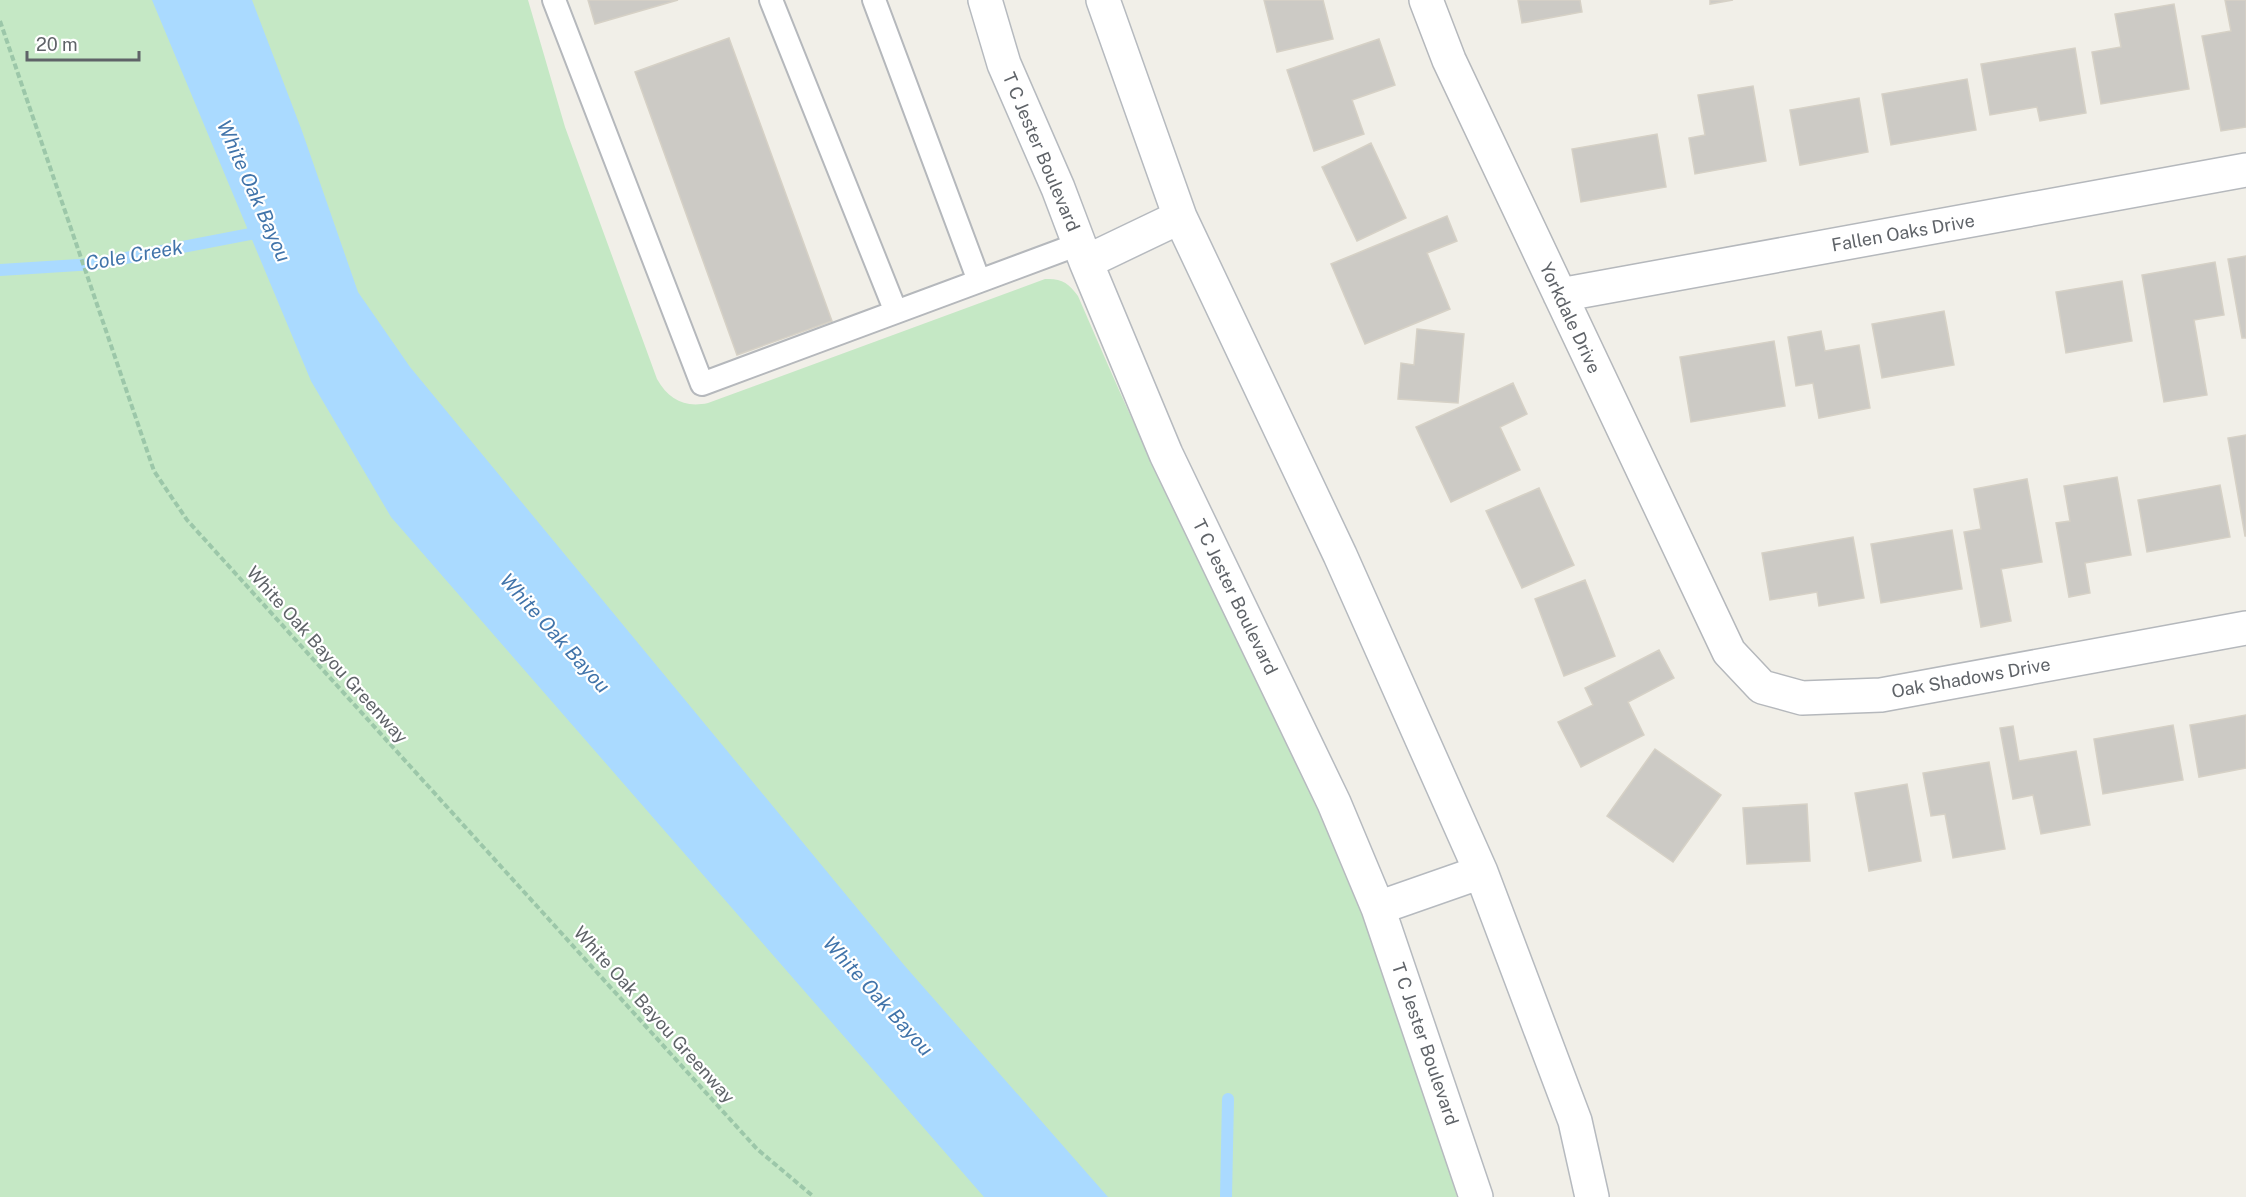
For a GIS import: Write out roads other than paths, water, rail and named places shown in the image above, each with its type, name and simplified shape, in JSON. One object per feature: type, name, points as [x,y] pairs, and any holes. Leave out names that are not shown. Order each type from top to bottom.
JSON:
[{"type":"main road","name":"T C Jester Boulevard","points":[[985,0],[1004,64],[1058,188],[1082,253],[1166,454],[1334,803],[1378,908],[1476,1197]]},
{"type":"main road","points":[[1103,0],[1180,217],[1340,555],[1480,872],[1575,1121],[1592,1197]]},
{"type":"main road","name":"Yorkdale Drive","points":[[1426,0],[1449,60],[1720,633]]},
{"type":"main road","name":"Fallen Oaks Drive","points":[[1560,295],[2246,170]]},
{"type":"main road","points":[[1082,253],[1180,217]]},
{"type":"main road","name":"Oak Shadows Drive","points":[[1720,633],[1729,652],[1762,687],[1802,698],[1881,695],[2246,628]]},
{"type":"main road","points":[[1378,908],[1480,872]]},
{"type":"lane","points":[[554,0],[702,384],[979,281],[1082,253]]},
{"type":"lane","points":[[771,0],[896,312]]},
{"type":"lane","points":[[874,0],[979,281]]},
{"type":"water","name":"White Oak Bayou","points":[[152,0],[252,0],[302,131],[358,292],[410,367],[904,965],[1108,1197],[984,1197],[391,517],[311,381]]},
{"type":"waterway","name":"Cole Creek","points":[[0,270],[94,264],[266,231]]},
{"type":"waterway","points":[[1226,1197],[1228,1099]]}]
